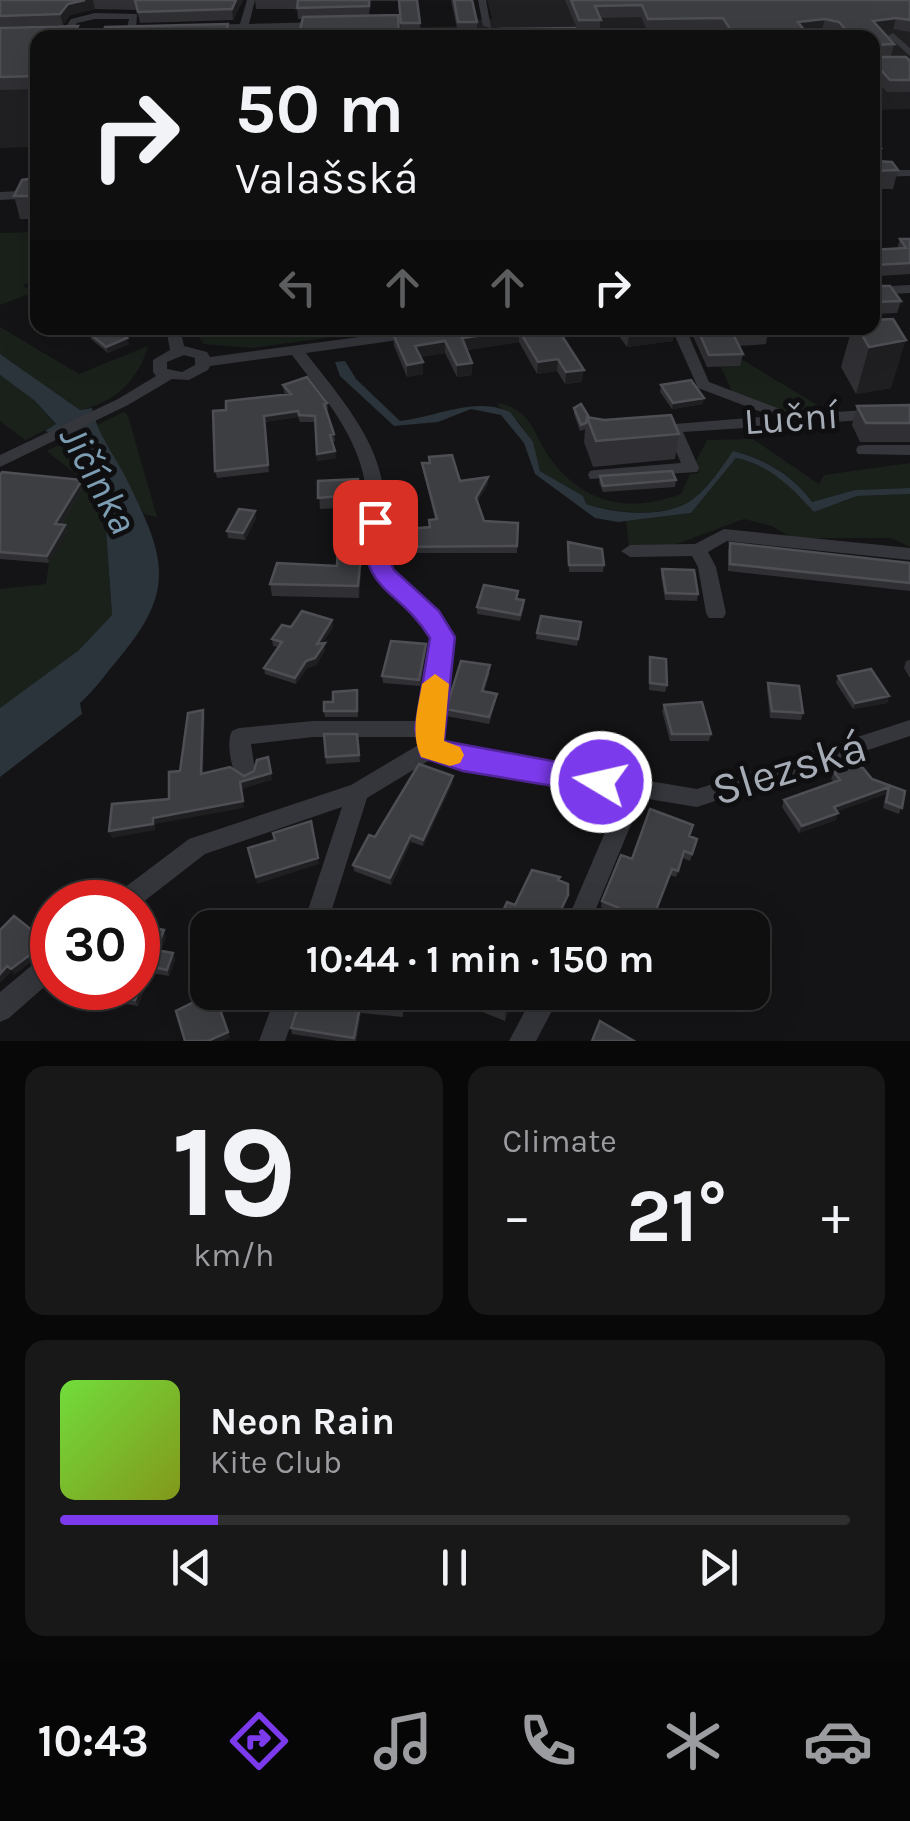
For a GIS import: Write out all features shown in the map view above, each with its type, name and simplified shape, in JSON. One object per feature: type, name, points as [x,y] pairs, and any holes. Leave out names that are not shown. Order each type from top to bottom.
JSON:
[{"type":"street","points":[[244,30],[251,0]]},
{"type":"street","points":[[482,0],[488,26]]},
{"type":"street","points":[[277,27],[279,9]]},
{"type":"street","points":[[257,30],[332,25]]},
{"type":"street","points":[[190,28],[216,30]]},
{"type":"street","points":[[131,30],[145,30]]},
{"type":"street","points":[[894,36],[910,53]]},
{"type":"street","points":[[891,63],[910,62]]},
{"type":"street","points":[[880,174],[910,173]]},
{"type":"street","points":[[0,196],[30,194]]},
{"type":"street","points":[[880,291],[910,289]]},
{"type":"street","points":[[175,335],[178,351]]},
{"type":"street","points":[[0,462],[118,405],[166,376],[193,374],[205,362],[407,335]]},
{"type":"street","points":[[683,335],[703,385],[787,417]]},
{"type":"street","points":[[166,376],[158,370],[158,362],[178,351],[199,353],[205,362]]},
{"type":"street","points":[[152,880],[196,846],[358,792],[430,739],[443,637],[374,555],[375,490],[356,430],[296,351]]},
{"type":"street","name":"Luční","points":[[640,430],[787,417],[910,412]]},
{"type":"street","points":[[596,475],[691,468],[673,428]]},
{"type":"street","name":"Luční","points":[[864,450],[910,450]]},
{"type":"street","points":[[630,551],[698,550],[724,535],[910,554]]},
{"type":"street","points":[[698,550],[707,566],[716,612]]},
{"type":"street","name":"Slezská","points":[[244,770],[239,737],[313,729],[430,739],[463,759],[697,798],[910,728]]},
{"type":"street","points":[[584,910],[636,788]]},
{"type":"street","points":[[320,910],[358,792]]},
{"type":"street","points":[[0,1009],[30,983]]},
{"type":"street","points":[[272,1041],[283,1010]]},
{"type":"street","points":[[522,1041],[539,1010]]},
{"type":"shaded area","points":[[487,0],[899,0],[910,11],[910,109],[880,110],[880,30],[300,30],[474,26],[474,20],[492,19]]},
{"type":"shaded area","points":[[30,34],[30,147],[0,148],[0,35]]},
{"type":"shaded area","points":[[30,232],[30,282],[22,286],[30,289],[30,294],[0,305],[0,233]]},
{"type":"shaded area","points":[[0,327],[79,374],[148,346],[124,388],[104,402],[80,410],[0,354]]},
{"type":"shaded area","points":[[197,335],[346,335],[252,348],[204,344]]},
{"type":"shaded area","points":[[736,356],[829,412],[795,414],[735,398],[721,367],[740,366]]},
{"type":"shaded area","points":[[0,375],[35,401],[56,425],[25,440],[0,421]]},
{"type":"shaded area","points":[[500,403],[526,418],[563,474],[609,501],[644,503],[681,494],[690,474],[699,473],[695,463],[707,440],[753,439],[819,484],[824,475],[910,463],[910,488],[855,490],[812,502],[778,469],[734,451],[704,489],[682,505],[655,512],[598,507],[586,504],[583,496],[540,471],[526,433],[514,417],[497,406]]},
{"type":"shaded area","points":[[124,412],[157,517],[144,514],[95,426]]},
{"type":"shaded area","points":[[70,439],[78,448],[105,515],[112,615],[79,650],[0,708],[0,589],[46,584],[49,563],[67,533],[57,531],[84,486],[92,487],[47,451]]},
{"type":"shaded area","points":[[736,458],[779,478],[814,512],[857,496],[910,494],[910,547],[891,538],[792,538],[772,526],[744,519],[671,546],[629,545],[626,521],[691,513]]},
{"type":"water","name":"Jičínka","points":[[0,354],[80,410],[92,408],[101,434],[149,527],[159,569],[151,610],[120,657],[80,703],[82,714],[0,777],[0,708],[79,650],[112,615],[105,515],[78,448],[70,439],[45,431],[56,424],[35,401],[0,375]]},
{"type":"water","points":[[345,361],[356,379],[400,421],[469,407],[510,412],[533,442],[540,471],[583,496],[586,504],[598,507],[641,513],[682,505],[704,489],[733,451],[777,469],[812,502],[855,490],[910,488],[910,494],[857,496],[814,512],[770,472],[736,458],[691,513],[618,522],[595,518],[535,474],[524,443],[501,415],[471,409],[438,422],[394,426],[340,376],[335,362]]},
{"type":"building","points":[[0,0],[85,0],[68,4],[60,14],[0,16]]},
{"type":"building","points":[[135,0],[236,0],[232,9],[138,12]]},
{"type":"building","points":[[298,0],[369,0],[369,6],[297,8]]},
{"type":"building","points":[[399,0],[417,0],[420,23],[401,23]]},
{"type":"building","points":[[454,0],[472,0],[477,22],[458,22]]},
{"type":"building","points":[[571,0],[910,0],[910,20],[873,21],[894,44],[880,45],[880,30],[846,30],[839,22],[825,19],[798,22],[804,30],[731,30],[723,18],[648,19],[642,5],[595,6],[601,20],[579,20]]},
{"type":"building","points":[[398,15],[399,30],[300,30],[303,17]]},
{"type":"building","points":[[228,24],[227,30],[104,30]]},
{"type":"building","points":[[78,26],[76,30],[30,30],[30,76],[0,77],[0,28]]},
{"type":"building","points":[[575,28],[576,30],[500,30]]},
{"type":"building","points":[[880,57],[906,57],[910,61],[910,80],[890,80],[880,69]]},
{"type":"building","points":[[880,161],[892,162],[898,170],[880,171]]},
{"type":"building","points":[[30,179],[30,196],[14,196],[22,180]]},
{"type":"building","points":[[900,239],[910,239],[910,263],[880,265],[880,250],[906,248]]},
{"type":"building","points":[[880,286],[890,286],[901,301],[880,302]]},
{"type":"building","points":[[893,319],[906,340],[869,347],[862,335],[880,335],[880,320]]},
{"type":"building","points":[[91,335],[127,338],[106,347]]},
{"type":"building","points":[[393,335],[483,335],[462,338],[472,363],[457,365],[445,341],[415,346],[423,362],[407,365]]},
{"type":"building","points":[[522,335],[562,335],[584,370],[566,372],[558,359],[538,362]]},
{"type":"building","points":[[700,335],[734,335],[743,354],[709,355]]},
{"type":"building","points":[[307,377],[327,403],[324,404],[335,451],[317,454],[315,416],[299,415],[298,411],[264,416],[268,465],[215,471],[213,411],[226,410],[226,401],[291,394],[283,385]]},
{"type":"building","points":[[691,380],[704,398],[673,403],[661,385]]},
{"type":"building","points":[[581,404],[589,417],[581,425],[574,408]]},
{"type":"building","points":[[910,405],[910,423],[866,423],[857,406]]},
{"type":"building","points":[[671,415],[679,434],[596,441],[587,417],[604,420]]},
{"type":"building","points":[[452,455],[460,481],[488,477],[476,498],[484,521],[518,523],[517,546],[387,547],[385,531],[430,527],[429,520],[437,519],[422,463],[430,463],[429,457]]},
{"type":"building","points":[[672,471],[676,480],[603,486],[600,476]]},
{"type":"building","points":[[2,472],[82,480],[55,524],[65,525],[47,556],[0,552]]},
{"type":"building","points":[[358,479],[362,543],[358,586],[270,584],[277,563],[337,566],[340,496],[318,498],[318,481]]},
{"type":"building","points":[[239,509],[255,511],[243,533],[227,531]]},
{"type":"building","points":[[568,542],[602,549],[604,565],[569,565]]},
{"type":"building","points":[[730,543],[910,563],[910,583],[730,564]]},
{"type":"building","points":[[662,569],[694,570],[698,594],[666,593]]},
{"type":"building","points":[[484,585],[518,591],[516,599],[524,600],[520,615],[477,607]]},
{"type":"building","points":[[302,611],[332,620],[317,644],[325,643],[315,658],[306,661],[295,678],[264,668],[282,642],[272,639],[282,625],[291,627]]},
{"type":"building","points":[[541,616],[581,622],[578,639],[537,633]]},
{"type":"building","points":[[391,641],[426,644],[419,680],[382,676]]},
{"type":"building","points":[[650,657],[666,659],[667,685],[650,683]]},
{"type":"building","points":[[461,661],[490,665],[482,691],[497,694],[489,717],[446,709]]},
{"type":"building","points":[[871,669],[889,696],[855,703],[838,676]]},
{"type":"building","points":[[768,683],[799,686],[803,713],[772,711]]},
{"type":"building","points":[[357,690],[357,711],[324,711],[324,702],[333,702],[333,692]]},
{"type":"building","points":[[702,702],[711,734],[672,734],[664,705]]},
{"type":"building","points":[[203,710],[201,774],[230,767],[244,776],[254,771],[257,760],[268,757],[271,773],[240,782],[243,801],[153,818],[153,824],[109,831],[112,804],[169,799],[169,772],[180,771],[188,713]]},
{"type":"building","points":[[324,734],[357,734],[359,755],[326,757]]},
{"type":"building","points":[[419,764],[453,776],[423,840],[411,835],[390,878],[353,865],[369,835],[375,837]]},
{"type":"building","points":[[852,765],[863,768],[872,779],[905,791],[902,808],[886,802],[889,787],[834,807],[838,813],[802,826],[784,800],[840,780],[834,772]]},
{"type":"building","points":[[650,809],[693,825],[689,836],[697,839],[692,854],[684,851],[678,871],[672,869],[656,910],[618,910],[602,901],[621,855],[632,859]]},
{"type":"building","points":[[311,821],[318,858],[256,877],[248,848],[275,840],[273,833]]},
{"type":"building","points":[[532,870],[560,877],[558,880],[568,884],[561,910],[503,910],[507,902],[515,905]]},
{"type":"building","points":[[14,916],[30,929],[30,955],[0,974],[0,930]]},
{"type":"building","points":[[160,951],[173,953],[167,970],[160,968]]},
{"type":"building","points":[[190,1004],[190,1010],[220,1010],[228,1032],[208,1041],[185,1041],[176,1011]]},
{"type":"building","points":[[297,1010],[359,1010],[354,1038],[291,1028]]},
{"type":"building","points":[[600,1021],[634,1041],[592,1041]]},
{"type":"slow traffic","points":[[435,684],[428,729],[431,748],[450,755]]},
{"type":"route","points":[[375,522],[374,555],[385,575],[430,617],[443,637],[428,729],[431,748],[463,759],[601,782]]}]
